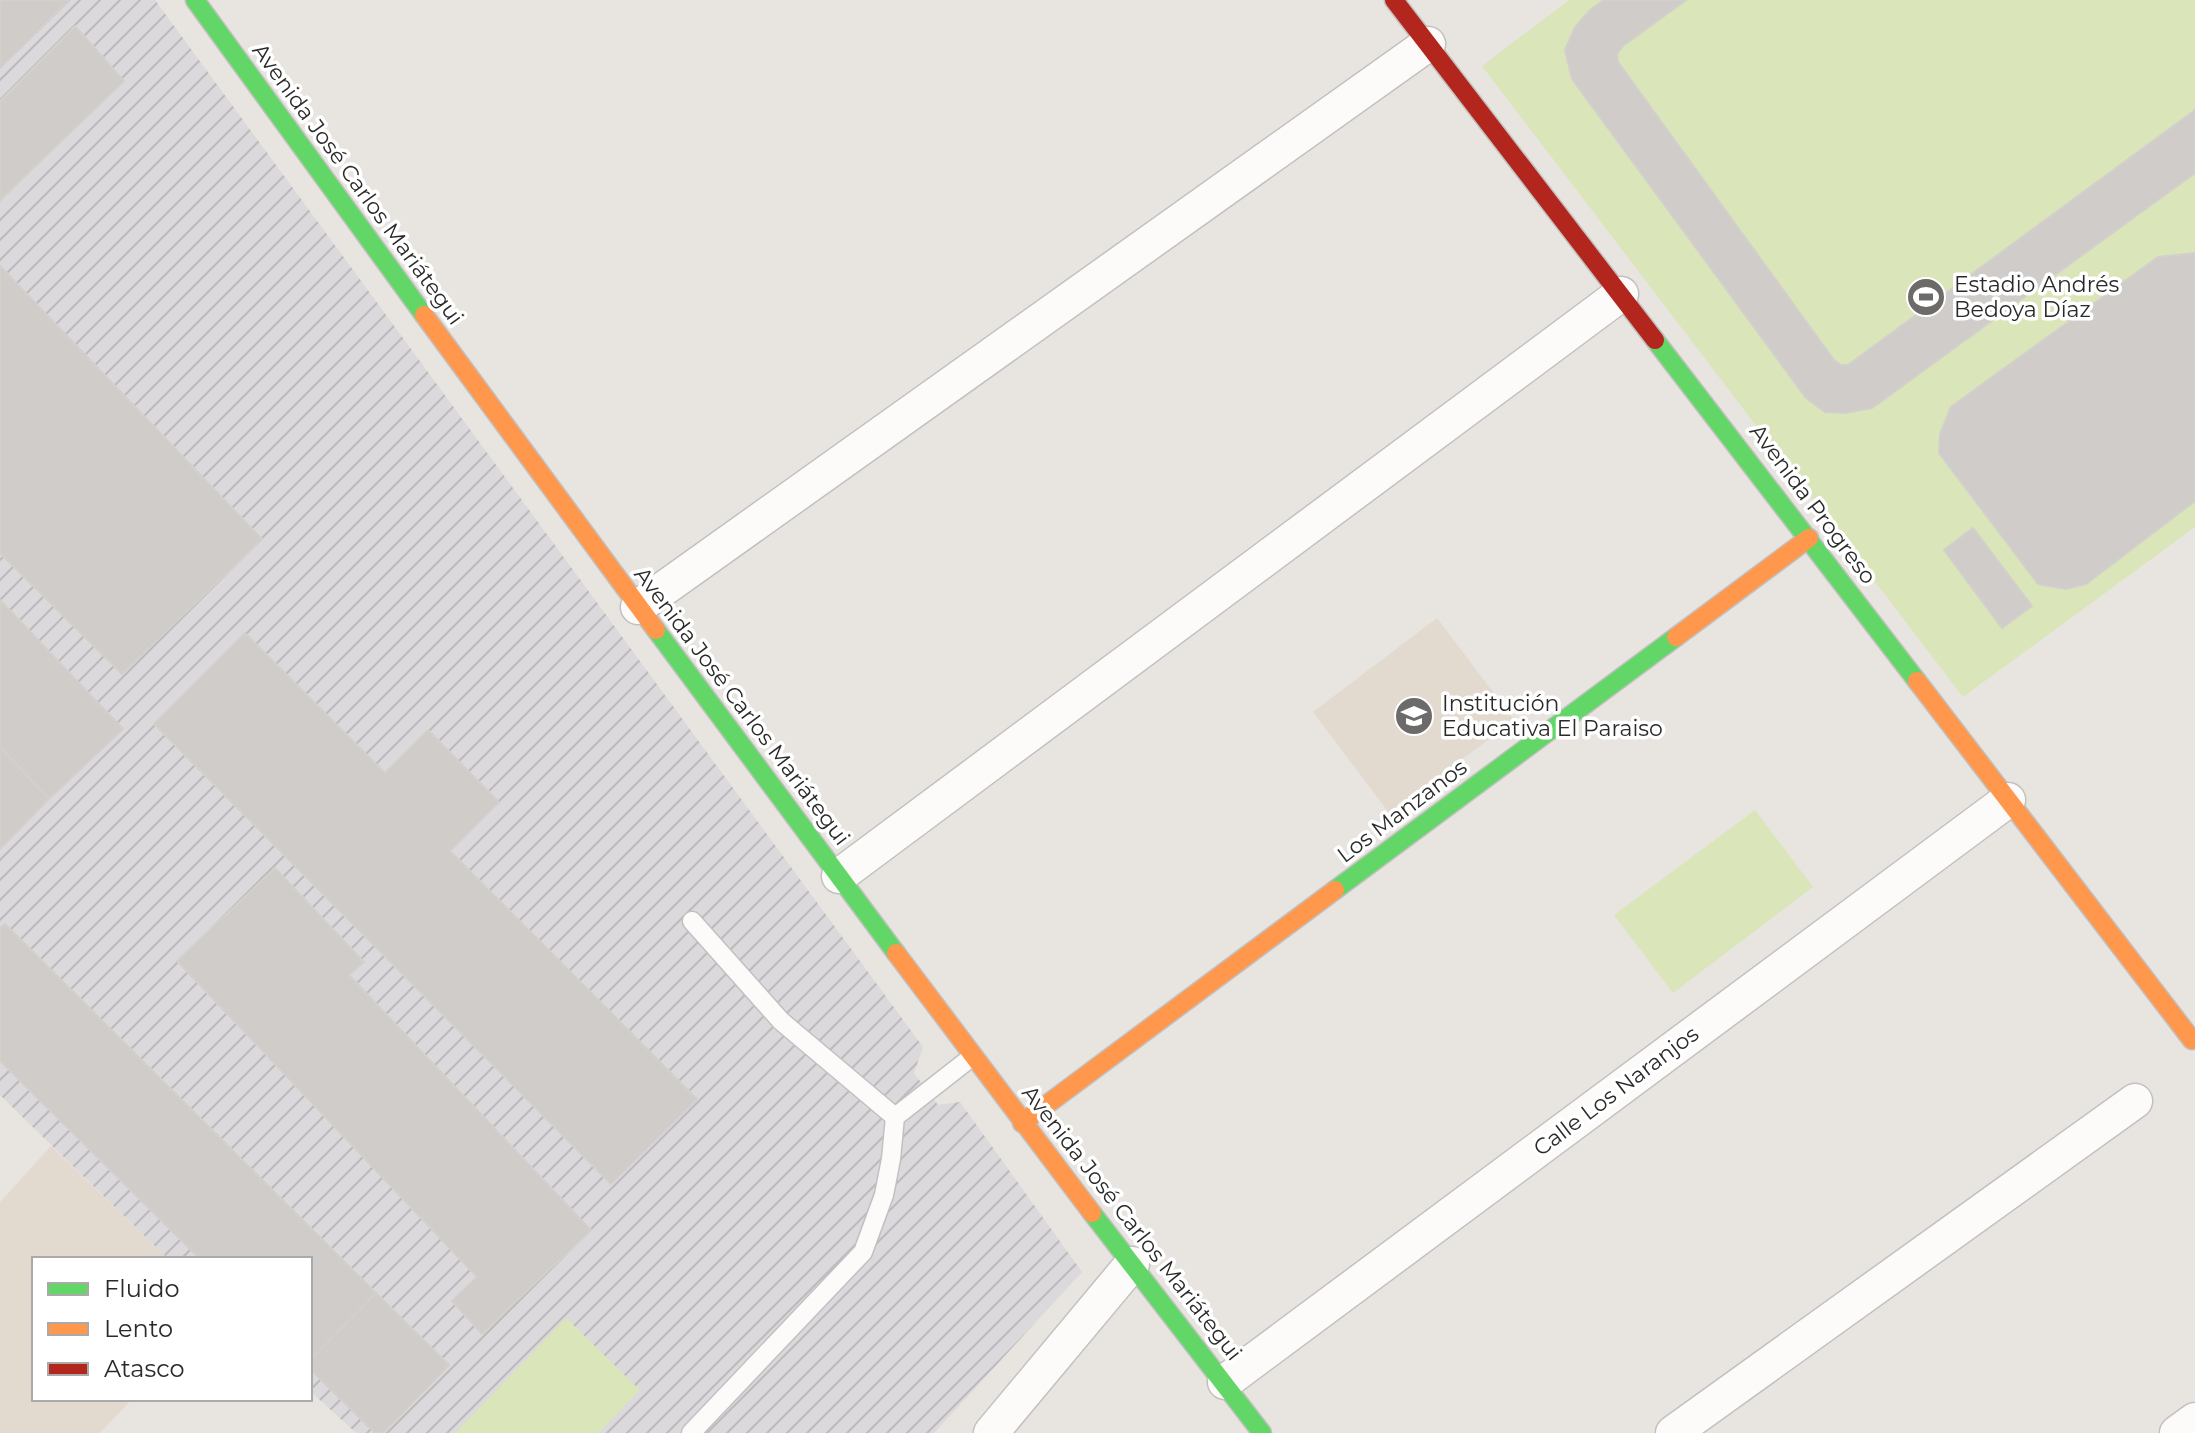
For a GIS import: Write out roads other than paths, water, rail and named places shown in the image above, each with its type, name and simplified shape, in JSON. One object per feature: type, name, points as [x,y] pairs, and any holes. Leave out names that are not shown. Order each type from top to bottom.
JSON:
[{"type":"street","name":"Avenida José Carlos Mariátegui","points":[[195,0],[638,607],[1022,1123],[1262,1433]]},
{"type":"street","name":"Avenida Progreso","points":[[1394,0],[2192,1040]]},
{"type":"street","points":[[638,607],[1428,44]]},
{"type":"street","points":[[839,876],[1621,294]]},
{"type":"street","name":"Los Manzanos","points":[[1022,1123],[1809,538]]},
{"type":"street","name":"Calle Los Naranjos","points":[[1225,1382],[2008,800]]},
{"type":"street","points":[[1673,1433],[2135,1101]]},
{"type":"street","points":[[991,1433],[1132,1264]]},
{"type":"street","points":[[2177,1433],[2195,1420]]},
{"type":"lane","points":[[692,921],[781,1021],[895,1117]]},
{"type":"lane","points":[[691,1433],[863,1252],[884,1195],[895,1117],[973,1056]]},
{"type":"place","name":"Estadio Andrés Bedoya Díaz","points":[[1926,297]]},
{"type":"place","name":"Institución Educativa El Paraiso","points":[[1414,716]]}]
